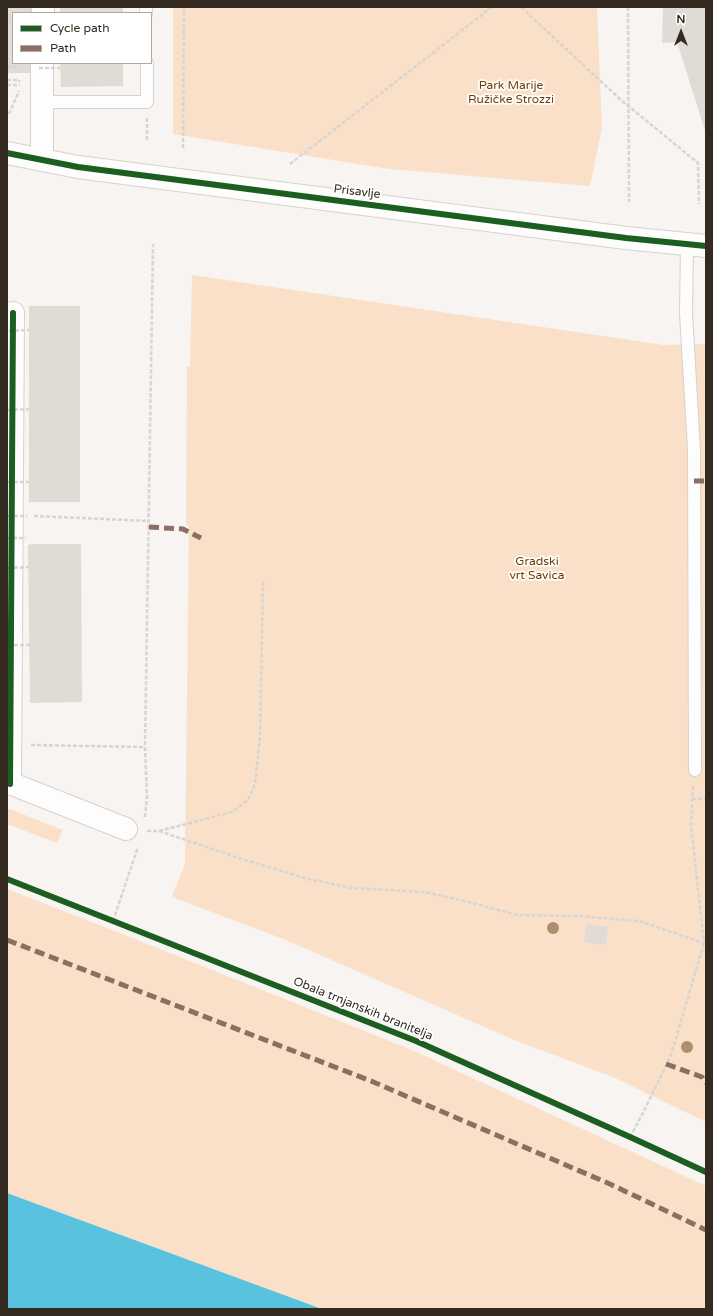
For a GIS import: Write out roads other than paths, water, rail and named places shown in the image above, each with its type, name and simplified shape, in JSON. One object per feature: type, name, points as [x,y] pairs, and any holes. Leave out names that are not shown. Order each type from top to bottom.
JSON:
[{"type":"street","points":[[42,160],[43,102],[47,66]]},
{"type":"street","name":"Prisavlje","points":[[7,153],[94,169],[618,237],[696,245]]},
{"type":"street","points":[[11,322],[9,783],[136,836]]},
{"type":"lane","points":[[43,102],[147,102],[146,64]]},
{"type":"lane","points":[[695,770],[694,450],[686,313],[696,245]]},
{"type":"water","points":[[7,1193],[322,1309],[7,1309]]},
{"type":"park label","name":"Park Marije Ružičke Strozzi","points":[[511,93]]},
{"type":"park label","name":"Gradski vrt Savica","points":[[537,569]]}]
